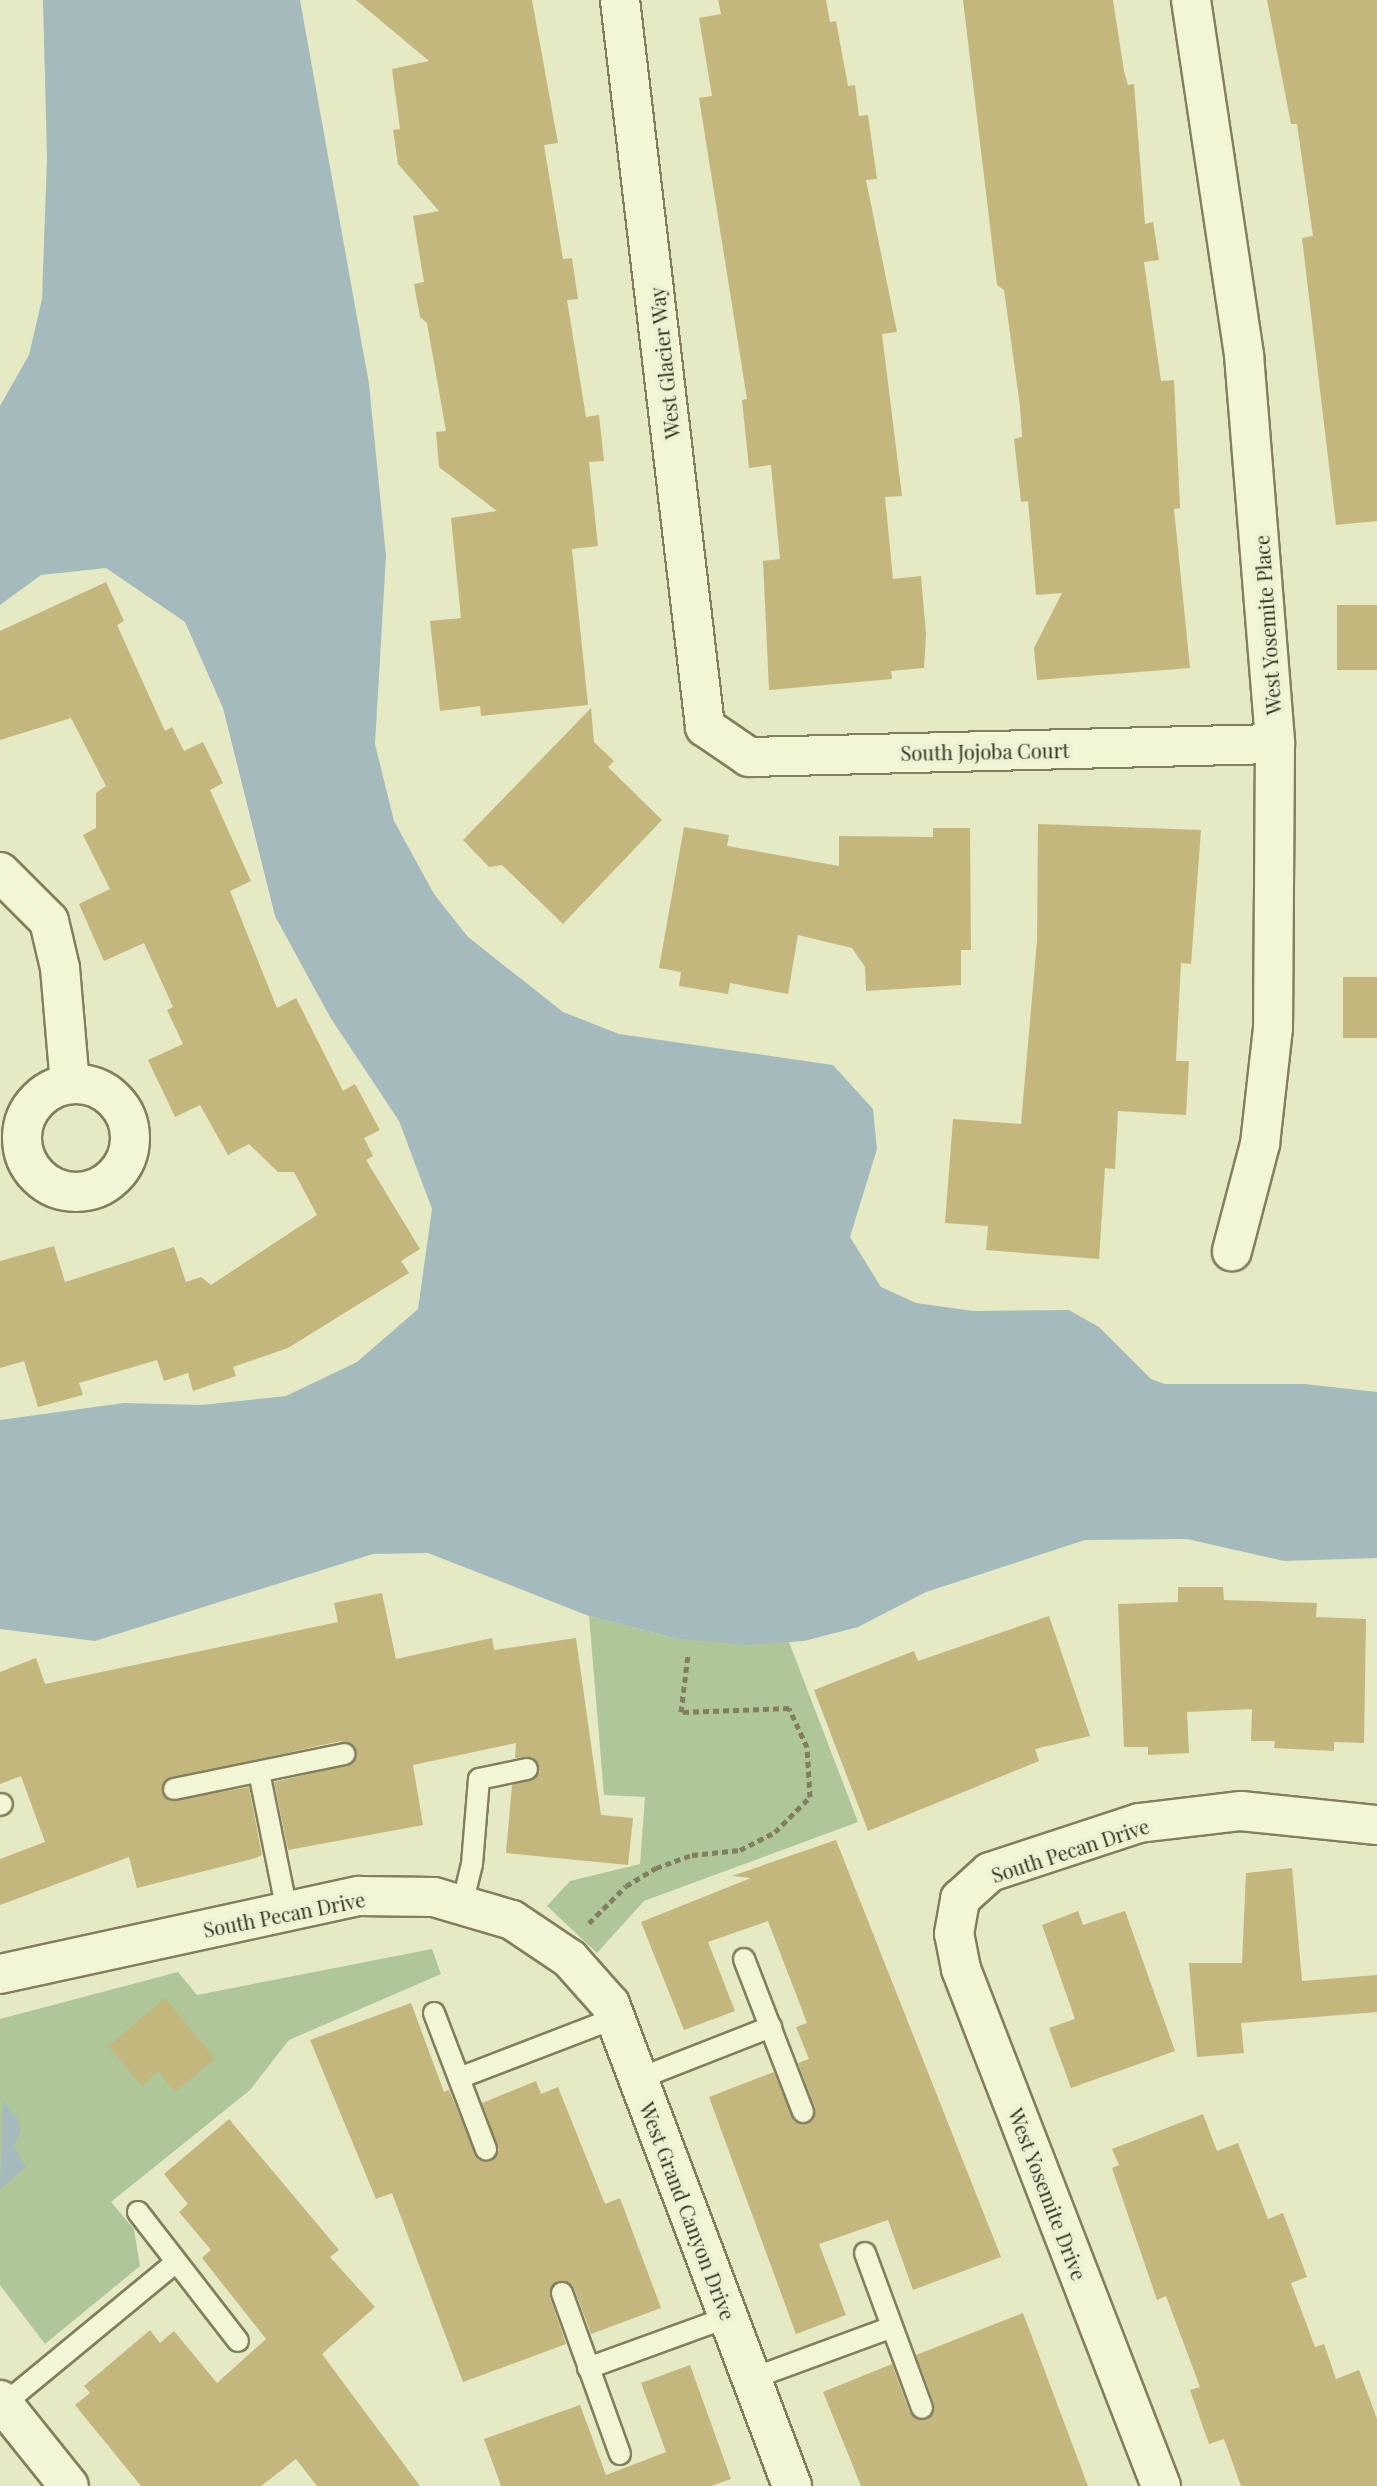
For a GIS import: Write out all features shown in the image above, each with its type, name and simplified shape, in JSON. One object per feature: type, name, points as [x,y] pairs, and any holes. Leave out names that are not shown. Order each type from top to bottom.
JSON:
[{"type":"street","name":"West Glacier Way","points":[[620,0],[705,727]]},
{"type":"street","name":"West Yosemite Place","points":[[1191,0],[1244,355],[1275,744],[1273,1028],[1260,1144],[1232,1251]]},
{"type":"street","name":"South Jojoba Court","points":[[705,727],[749,757],[1275,744]]},
{"type":"street","points":[[0,872],[25,891],[49,921],[60,968],[70,1084]]},
{"type":"street","name":"South Pecan Drive","points":[[960,1899],[990,1872],[1139,1823],[1241,1811],[1377,1825]]},
{"type":"street","name":"South Pecan Drive","points":[[0,1974],[359,1896],[434,1897],[512,1920],[560,1952]]},
{"type":"street","name":"West Yosemite Drive","points":[[960,1899],[954,1934],[961,1969],[1161,2486]]},
{"type":"street","name":"West Grand Canyon Drive","points":[[560,1952],[610,2004],[792,2486]]},
{"type":"street","points":[[6,2418],[69,2486]]},
{"type":"lane","points":[[174,1789],[344,1754]]},
{"type":"lane","points":[[462,1905],[472,1864],[479,1779],[527,1769]]},
{"type":"lane","points":[[259,1772],[287,1911]]},
{"type":"lane","points":[[744,1959],[803,2112]]},
{"type":"lane","points":[[434,2013],[486,2149]]},
{"type":"lane","points":[[459,2078],[615,2018]]},
{"type":"lane","points":[[638,2079],[771,2027]]},
{"type":"lane","points":[[138,2212],[238,2341]]},
{"type":"lane","points":[[865,2253],[922,2408]]},
{"type":"lane","points":[[6,2418],[176,2262]]},
{"type":"lane","points":[[562,2293],[620,2454]]},
{"type":"lane","points":[[588,2368],[728,2317]]},
{"type":"lane","points":[[751,2379],[892,2327]]},
{"type":"path","points":[[560,1952],[626,1886],[692,1855],[740,1850],[775,1832],[810,1797],[807,1747],[789,1708],[681,1712],[688,1655]]},
{"type":"green space","points":[[589,1616],[678,1639],[789,1642],[858,1822],[644,1901],[597,1953],[547,1906],[570,1881],[640,1864],[645,1797],[604,1795]]},
{"type":"green space","points":[[432,1949],[441,1974],[289,2040],[250,2090],[111,2202],[134,2229],[140,2266],[45,2344],[0,2285],[0,2019],[178,1972],[197,1995]]},
{"type":"shaded area","points":[[43,0],[300,0],[369,384],[386,556],[375,744],[394,821],[434,894],[468,937],[563,1012],[619,1034],[833,1065],[873,1109],[877,1149],[850,1237],[881,1287],[916,1303],[973,1311],[1069,1310],[1099,1327],[1151,1379],[1165,1384],[1304,1384],[1377,1392],[1377,1558],[1284,1561],[1187,1539],[1085,1540],[926,1592],[858,1627],[804,1641],[746,1645],[678,1639],[589,1616],[428,1553],[373,1554],[95,1641],[0,1629],[0,1420],[124,1403],[202,1405],[286,1396],[357,1362],[418,1309],[432,1209],[399,1121],[330,1017],[275,916],[223,708],[185,622],[106,568],[41,575],[0,605],[0,406],[29,355],[42,299],[47,158]]},
{"type":"shaded area","points":[[3,2101],[17,2118],[21,2131],[14,2146],[26,2167],[0,2189]]},
{"type":"building","points":[[356,0],[532,0],[558,143],[544,145],[563,259],[572,258],[578,299],[567,300],[586,417],[599,415],[604,461],[589,462],[598,546],[572,549],[588,705],[481,716],[480,706],[440,711],[430,621],[461,618],[451,518],[497,511],[439,467],[436,432],[446,431],[427,323],[420,317],[414,284],[424,282],[413,216],[439,211],[398,164],[393,130],[400,129],[392,69],[429,61]]},
{"type":"building","points":[[718,0],[826,0],[830,22],[836,21],[848,86],[855,85],[859,116],[868,115],[877,179],[866,180],[897,332],[882,334],[902,496],[885,497],[893,579],[921,576],[926,634],[924,668],[891,671],[892,679],[769,690],[763,561],[780,559],[771,465],[749,468],[742,400],[747,399],[699,98],[712,96],[699,18],[721,14]]},
{"type":"building","points":[[963,0],[1113,0],[1124,71],[1128,85],[1134,84],[1145,224],[1153,222],[1159,260],[1144,262],[1161,381],[1174,380],[1180,508],[1174,509],[1190,668],[1037,680],[1034,648],[1062,593],[1036,595],[1028,501],[1021,502],[1014,439],[1022,437],[1020,406],[1004,290],[997,285]]},
{"type":"building","points":[[1267,0],[1377,0],[1377,521],[1336,525],[1302,238],[1313,236],[1297,124],[1291,124]]},
{"type":"building","points":[[106,582],[124,621],[117,625],[165,731],[172,727],[184,751],[203,742],[223,783],[210,790],[251,881],[230,891],[277,1008],[296,998],[343,1091],[355,1084],[380,1130],[364,1138],[373,1156],[366,1160],[420,1249],[401,1261],[409,1273],[288,1348],[233,1367],[236,1376],[193,1391],[188,1373],[164,1381],[157,1360],[79,1383],[83,1395],[38,1407],[24,1361],[0,1368],[0,1261],[54,1246],[65,1282],[174,1247],[186,1282],[201,1277],[211,1285],[317,1215],[294,1172],[278,1172],[249,1144],[228,1155],[200,1105],[175,1117],[148,1060],[183,1044],[167,1010],[173,1007],[144,943],[104,961],[79,904],[110,889],[83,835],[96,828],[96,793],[106,786],[71,718],[0,740],[0,631]]},
{"type":"building","points":[[1337,605],[1377,605],[1377,670],[1337,670]]},
{"type":"building","points":[[591,708],[594,742],[614,761],[608,767],[662,820],[563,924],[502,865],[489,867],[463,840]]},
{"type":"building","points":[[1038,824],[1201,830],[1191,964],[1181,963],[1176,1061],[1189,1061],[1186,1115],[1118,1111],[1115,1169],[1105,1168],[1099,1259],[986,1250],[988,1226],[945,1223],[953,1119],[1021,1124],[1037,941]]},
{"type":"building","points":[[684,827],[729,835],[727,846],[839,866],[839,836],[933,837],[933,828],[970,828],[971,950],[961,950],[961,985],[866,991],[865,967],[852,948],[798,935],[788,994],[730,983],[728,994],[679,986],[681,972],[659,968]]},
{"type":"building","points":[[1343,977],[1377,977],[1377,1038],[1343,1038]]},
{"type":"building","points":[[1178,1587],[1223,1587],[1224,1600],[1317,1603],[1316,1617],[1366,1619],[1364,1743],[1334,1742],[1334,1751],[1274,1748],[1275,1741],[1251,1741],[1252,1709],[1187,1712],[1189,1753],[1148,1755],[1148,1747],[1124,1747],[1118,1604],[1178,1602]]},
{"type":"building","points":[[382,1593],[396,1659],[492,1638],[494,1650],[576,1638],[601,1815],[633,1818],[628,1865],[506,1853],[512,1785],[540,1772],[532,1757],[515,1758],[516,1743],[413,1765],[423,1825],[288,1850],[274,1782],[352,1764],[356,1751],[341,1741],[165,1780],[162,1792],[171,1801],[249,1787],[262,1855],[256,1858],[137,1888],[129,1857],[0,1905],[0,1859],[45,1842],[21,1776],[0,1784],[0,1672],[36,1658],[45,1684],[338,1622],[334,1603]]},
{"type":"building","points":[[1049,1616],[1090,1736],[1035,1749],[1039,1761],[868,1831],[814,1690],[914,1651],[918,1661]]},
{"type":"building","points":[[836,1840],[1001,2257],[913,2290],[888,2220],[819,2244],[846,2315],[796,2334],[709,2097],[774,2072],[794,2122],[813,2121],[815,2108],[798,2063],[809,2059],[796,2027],[807,2023],[768,1921],[708,1942],[735,2011],[684,2030],[641,1922],[751,1878],[732,1876]]},
{"type":"building","points":[[1292,1868],[1302,1981],[1377,1975],[1377,2012],[1241,2023],[1244,2053],[1197,2057],[1189,1963],[1242,1963],[1246,1873]]},
{"type":"building","points":[[1078,1911],[1083,1925],[1125,1911],[1175,2051],[1071,2088],[1049,2028],[1075,2019],[1042,1925]]},
{"type":"building","points":[[165,1998],[215,2059],[175,2092],[158,2071],[142,2086],[108,2046]]},
{"type":"building","points":[[411,2003],[444,2092],[449,2090],[478,2160],[491,2161],[499,2150],[482,2103],[536,2081],[541,2094],[558,2087],[605,2204],[620,2198],[661,2308],[591,2334],[574,2288],[557,2281],[550,2297],[566,2344],[463,2382],[392,2193],[376,2199],[310,2040]]},
{"type":"building","points":[[1203,2114],[1217,2151],[1238,2143],[1268,2219],[1283,2213],[1307,2277],[1291,2283],[1315,2347],[1324,2344],[1336,2379],[1359,2370],[1377,2419],[1377,2486],[1241,2486],[1224,2439],[1209,2444],[1190,2390],[1200,2387],[1166,2296],[1157,2300],[1112,2168],[1119,2165],[1112,2149]]},
{"type":"building","points":[[229,2119],[339,2250],[330,2257],[375,2307],[322,2354],[420,2486],[317,2486],[296,2459],[261,2486],[141,2486],[75,2405],[90,2393],[84,2386],[150,2330],[160,2343],[174,2331],[217,2383],[266,2339],[202,2258],[211,2250],[179,2212],[188,2204],[164,2174]]},
{"type":"building","points":[[1023,2313],[1088,2486],[861,2486],[823,2392],[892,2364],[910,2413],[927,2420],[934,2404],[916,2355]]},
{"type":"building","points":[[690,2365],[731,2479],[711,2486],[501,2486],[484,2439],[580,2405],[606,2475],[666,2452],[641,2383]]}]
